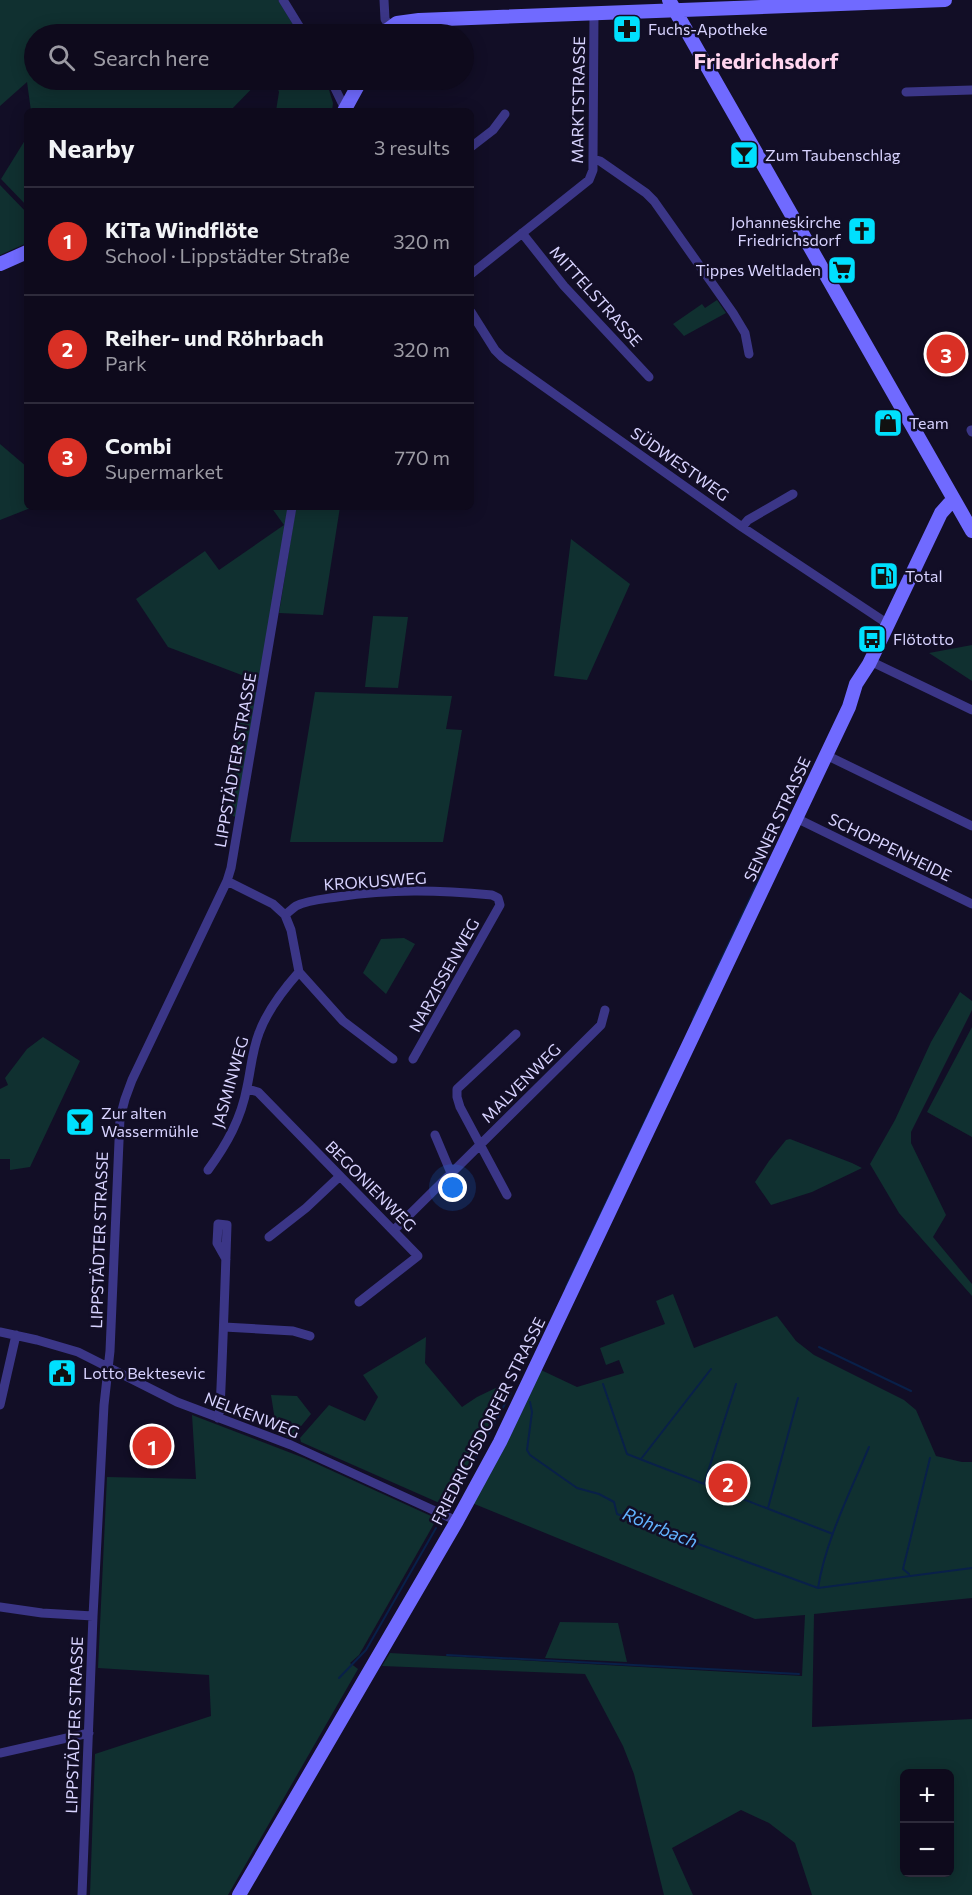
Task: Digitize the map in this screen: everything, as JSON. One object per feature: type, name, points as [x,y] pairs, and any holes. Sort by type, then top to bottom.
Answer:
[{"type":"main road","points":[[396,24],[412,20],[594,14],[672,5],[945,0]]},
{"type":"main road","points":[[672,5],[972,531]]},
{"type":"main road","points":[[349,108],[358,90]]},
{"type":"main road","points":[[0,264],[24,253]]},
{"type":"main road","name":"SENNER STRASSE","points":[[735,946],[849,707],[856,684],[888,624],[941,513],[954,501]]},
{"type":"main road","name":"FRIEDRICHSDORFER STRASSE","points":[[239,1895],[457,1521],[510,1421],[735,946]]},
{"type":"street","points":[[283,0],[298,24]]},
{"type":"street","points":[[384,0],[385,24]]},
{"type":"street","name":"MARKTSTRASSE","points":[[474,272],[589,180],[593,170],[594,14]]},
{"type":"street","points":[[336,90],[346,108]]},
{"type":"street","points":[[906,92],[972,90]]},
{"type":"street","points":[[474,145],[493,130],[505,114]]},
{"type":"street","points":[[593,159],[600,161],[654,201],[733,312],[745,333],[749,354]]},
{"type":"street","name":"MITTELSTRASSE","points":[[522,233],[564,286],[649,377]]},
{"type":"street","name":"SÜDWESTWEG","points":[[474,317],[502,357],[742,527],[888,624]]},
{"type":"street","points":[[742,527],[748,520],[793,494]]},
{"type":"street","name":"LIPPSTÄDTER STRASSE","points":[[82,1895],[93,1616],[108,1367],[118,1137],[122,1109],[132,1080],[227,881],[236,847],[292,510]]},
{"type":"street","points":[[869,662],[972,710]]},
{"type":"street","points":[[826,755],[972,826]]},
{"type":"street","name":"SCHOPPENHEIDE","points":[[796,818],[972,904]]},
{"type":"street","points":[[227,881],[273,904],[285,915],[291,930],[299,972],[343,1022],[393,1059]]},
{"type":"street","name":"KROKUSWEG","points":[[285,915],[296,906],[314,901],[403,890],[492,895],[498,898],[500,905]]},
{"type":"street","name":"NARZISSENWEG","points":[[413,1059],[500,905]]},
{"type":"street","name":"JASMINWEG","points":[[208,1170],[226,1145],[234,1129],[247,1089],[252,1056],[266,1017],[299,972]]},
{"type":"street","name":"MALVENWEG","points":[[394,1230],[602,1024],[605,1010]]},
{"type":"street","points":[[507,1195],[460,1107],[457,1097],[458,1089],[516,1034]]},
{"type":"street","name":"BEGONIENWEG","points":[[247,1089],[258,1092],[418,1256],[359,1302]]},
{"type":"street","points":[[435,1135],[452,1173]]},
{"type":"street","points":[[269,1237],[306,1208],[340,1176]]},
{"type":"street","points":[[218,1418],[226,1259]]},
{"type":"street","points":[[224,1327],[283,1330],[310,1336]]},
{"type":"street","name":"NELKENWEG","points":[[0,1332],[68,1349],[177,1402],[291,1446],[457,1521]]},
{"type":"street","points":[[0,1405],[16,1335]]},
{"type":"street","points":[[0,1607],[42,1613],[93,1616]]},
{"type":"street","points":[[0,1753],[89,1733]]},
{"type":"green space","points":[[0,0],[278,0],[293,24],[24,24],[24,85],[0,106]]},
{"type":"green space","points":[[28,90],[250,90],[233,108],[31,108]]},
{"type":"green space","points":[[278,90],[329,90],[332,108],[276,108]]},
{"type":"green space","points":[[24,142],[24,203],[1,179]]},
{"type":"green space","points":[[0,185],[24,210],[24,244],[0,255]]},
{"type":"green space","points":[[717,300],[726,313],[684,336],[673,324],[702,304],[705,308]]},
{"type":"green space","points":[[0,444],[24,464],[25,510],[0,520]]},
{"type":"green space","points":[[273,510],[288,510],[260,682],[168,647],[136,599],[205,551],[219,570],[284,525]]},
{"type":"green space","points":[[296,510],[340,510],[323,615],[279,613]]},
{"type":"green space","points":[[571,539],[630,584],[587,680],[554,676]]},
{"type":"green space","points":[[373,616],[408,617],[398,688],[365,687]]},
{"type":"green space","points":[[972,645],[972,681],[929,653]]},
{"type":"green space","points":[[244,687],[257,693],[236,817],[220,812],[228,802]]},
{"type":"green space","points":[[315,692],[452,696],[446,729],[462,730],[443,842],[290,842]]},
{"type":"green space","points":[[404,938],[415,944],[386,994],[363,973],[381,939]]},
{"type":"green space","points":[[960,992],[972,1001],[972,1010],[911,1132],[911,1143],[946,1215],[933,1237],[972,1284],[972,1296],[899,1213],[870,1164],[895,1120],[931,1042]]},
{"type":"green space","points":[[972,1027],[972,1137],[927,1112]]},
{"type":"green space","points":[[43,1037],[80,1061],[30,1167],[10,1170],[10,1159],[0,1159],[0,1089],[8,1085],[5,1078],[27,1049]]},
{"type":"green space","points":[[790,1139],[862,1168],[812,1192],[771,1205],[755,1182],[786,1140]]},
{"type":"green space","points":[[673,1294],[694,1348],[777,1316],[796,1341],[814,1355],[904,1400],[916,1410],[936,1456],[972,1462],[972,1598],[814,1614],[812,1727],[972,1719],[972,1895],[812,1895],[795,1843],[769,1823],[741,1810],[672,1848],[693,1895],[664,1895],[634,1774],[623,1746],[585,1674],[382,1666],[390,1653],[802,1676],[805,1615],[755,1619],[472,1503],[541,1370],[577,1387],[624,1373],[619,1360],[606,1365],[600,1348],[665,1324],[656,1301]]},
{"type":"green space","points":[[426,1337],[425,1363],[462,1407],[506,1383],[510,1386],[447,1504],[444,1505],[301,1442],[300,1438],[329,1405],[365,1421],[378,1397],[363,1375]]},
{"type":"green space","points":[[271,1395],[297,1396],[311,1414],[289,1438],[277,1433]]},
{"type":"green space","points":[[192,1415],[304,1458],[431,1516],[435,1522],[359,1655],[350,1663],[358,1669],[228,1895],[90,1895],[95,1754],[211,1716],[209,1675],[98,1668],[107,1477],[196,1479]]},
{"type":"green space","points":[[560,1622],[618,1623],[627,1662],[545,1658]]},
{"type":"waterway","points":[[693,1019],[763,871]]},
{"type":"waterway","points":[[566,1287],[674,1060]]},
{"type":"waterway","points":[[819,1347],[911,1391]]},
{"type":"waterway","points":[[641,1459],[711,1369]]},
{"type":"waterway","points":[[603,1384],[627,1454],[833,1534]]},
{"type":"waterway","points":[[704,1484],[736,1384]]},
{"type":"waterway","name":"Röhrbach","points":[[450,1504],[511,1393]]},
{"type":"waterway","points":[[768,1508],[798,1398]]},
{"type":"waterway","name":"Röhrbach","points":[[530,1402],[532,1412],[527,1450],[530,1455],[577,1488],[599,1494],[614,1502],[617,1514],[818,1588],[972,1568]]},
{"type":"waterway","points":[[818,1588],[833,1534],[869,1447]]},
{"type":"waterway","points":[[909,1574],[903,1569],[930,1458]]},
{"type":"waterway","name":"Röhrbach","points":[[339,1678],[366,1650],[436,1528]]},
{"type":"waterway","points":[[447,1655],[799,1674]]},
{"type":"place","name":"Fuchs-Apotheke","points":[[627,29]]},
{"type":"place","name":"Zum Taubenschlag","points":[[744,155]]},
{"type":"place","name":"Johanneskirche Friedrichsdorf","points":[[862,231]]},
{"type":"place","name":"Tippes Weltladen","points":[[842,270]]},
{"type":"place","name":"Combi","points":[[946,354]]},
{"type":"place","name":"Team","points":[[888,423]]},
{"type":"place","name":"Total","points":[[884,576]]},
{"type":"place","name":"Flötotto","points":[[872,639]]},
{"type":"place","name":"Zur alten Wassermühle","points":[[80,1122]]},
{"type":"place","name":"Lotto Bektesevic","points":[[62,1373]]},
{"type":"place","name":"KiTa Windflöte","points":[[152,1446]]},
{"type":"place","name":"Reiher- und Röhrbach","points":[[728,1483]]},
{"type":"district","name":"Friedrichsdorf","points":[[766,61]]}]
